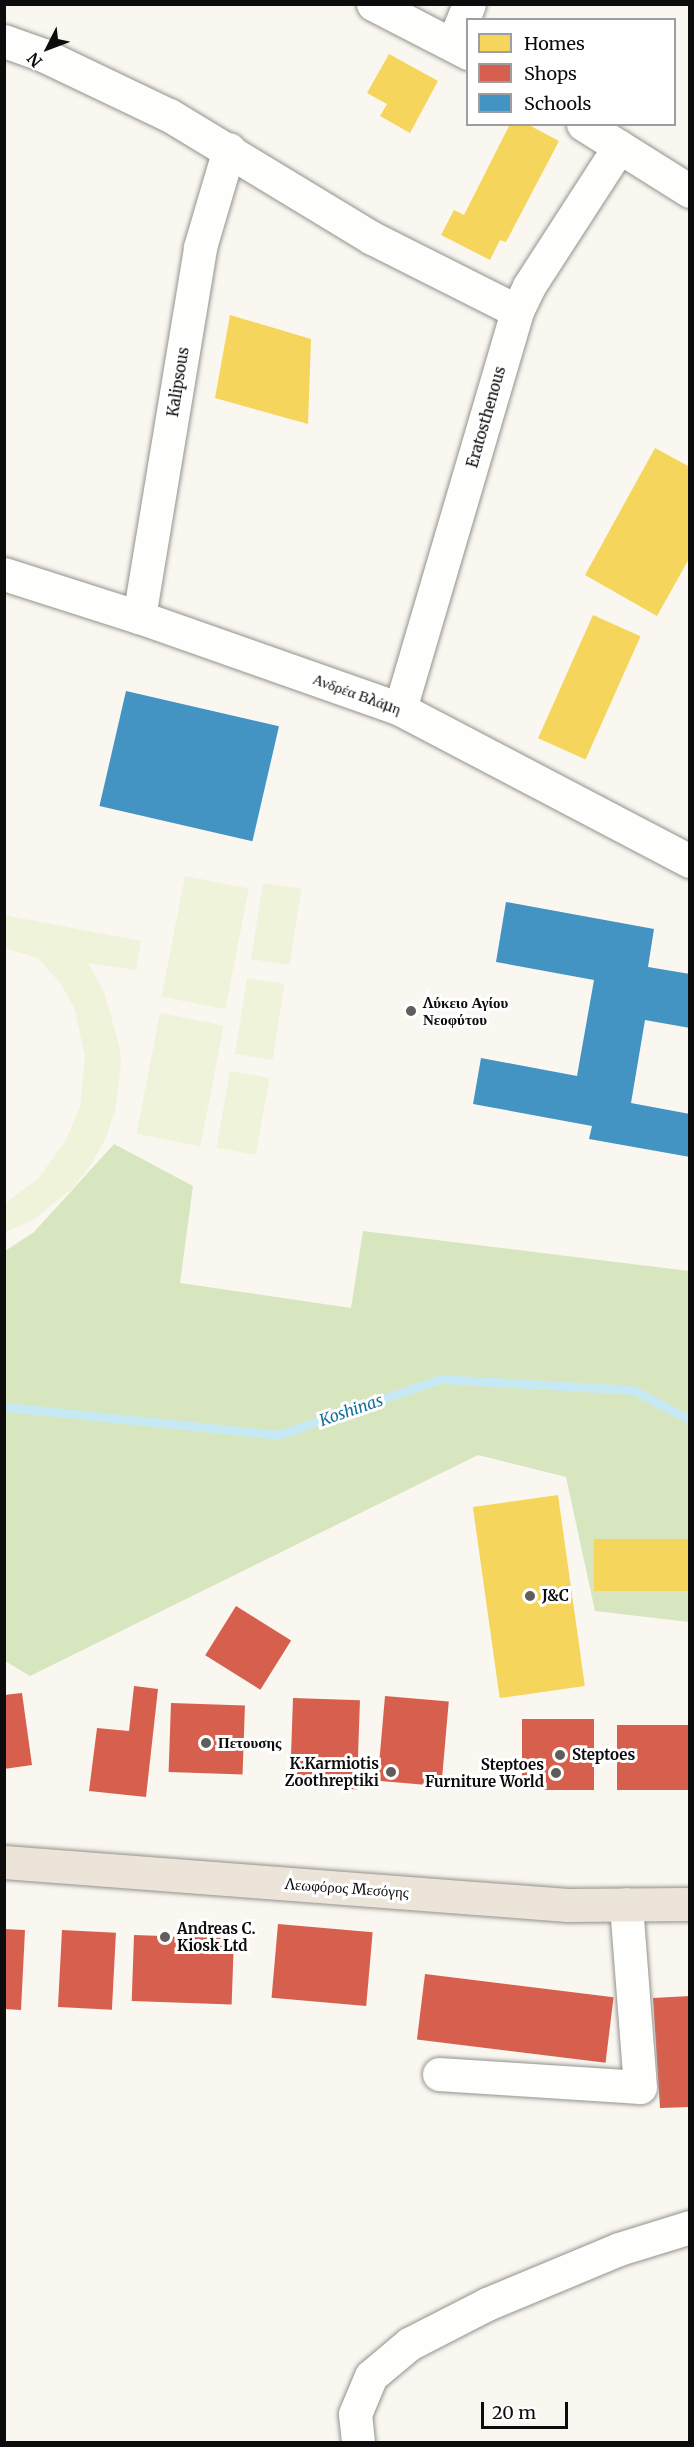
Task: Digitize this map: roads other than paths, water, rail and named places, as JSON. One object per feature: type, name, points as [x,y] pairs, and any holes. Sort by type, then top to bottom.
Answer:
[{"type":"main road","name":"Λεωφόρος Μεσόγης","points":[[4,1862],[567,1905],[690,1904]]},
{"type":"street","points":[[373,4],[460,49],[466,19]]},
{"type":"street","points":[[4,42],[43,56],[169,115],[229,149],[372,238],[517,311]]},
{"type":"street","points":[[586,126],[690,191]]},
{"type":"street","name":"Eratosthenous","points":[[400,709],[517,311],[529,286],[619,147]]},
{"type":"street","name":"Kalipsous","points":[[139,617],[200,247],[229,149]]},
{"type":"street","name":"Ανδρέα Βλάμη","points":[[4,574],[139,617],[400,709],[690,861]]},
{"type":"street","points":[[439,2074],[640,2087],[626,1905]]},
{"type":"street","points":[[358,2442],[355,2414],[371,2376],[409,2344],[487,2304],[619,2249],[690,2227]]},
{"type":"waterway","name":"Koshinas","points":[[4,1407],[278,1435],[441,1379],[633,1390],[690,1420]]},
{"type":"place","name":"Λύκειο Αγίου Νεοφύτου","points":[[411,1011]]},
{"type":"place","name":"J&C","points":[[530,1596]]},
{"type":"place","name":"Πετουσης","points":[[206,1743]]},
{"type":"place","name":"Steptoes","points":[[560,1755]]},
{"type":"place","name":"K.Karmiotis Zoothreptiki","points":[[391,1772]]},
{"type":"place","name":"Steptoes Furniture World","points":[[556,1773]]},
{"type":"place","name":"Andreas C. Kiosk Ltd","points":[[165,1937]]}]
